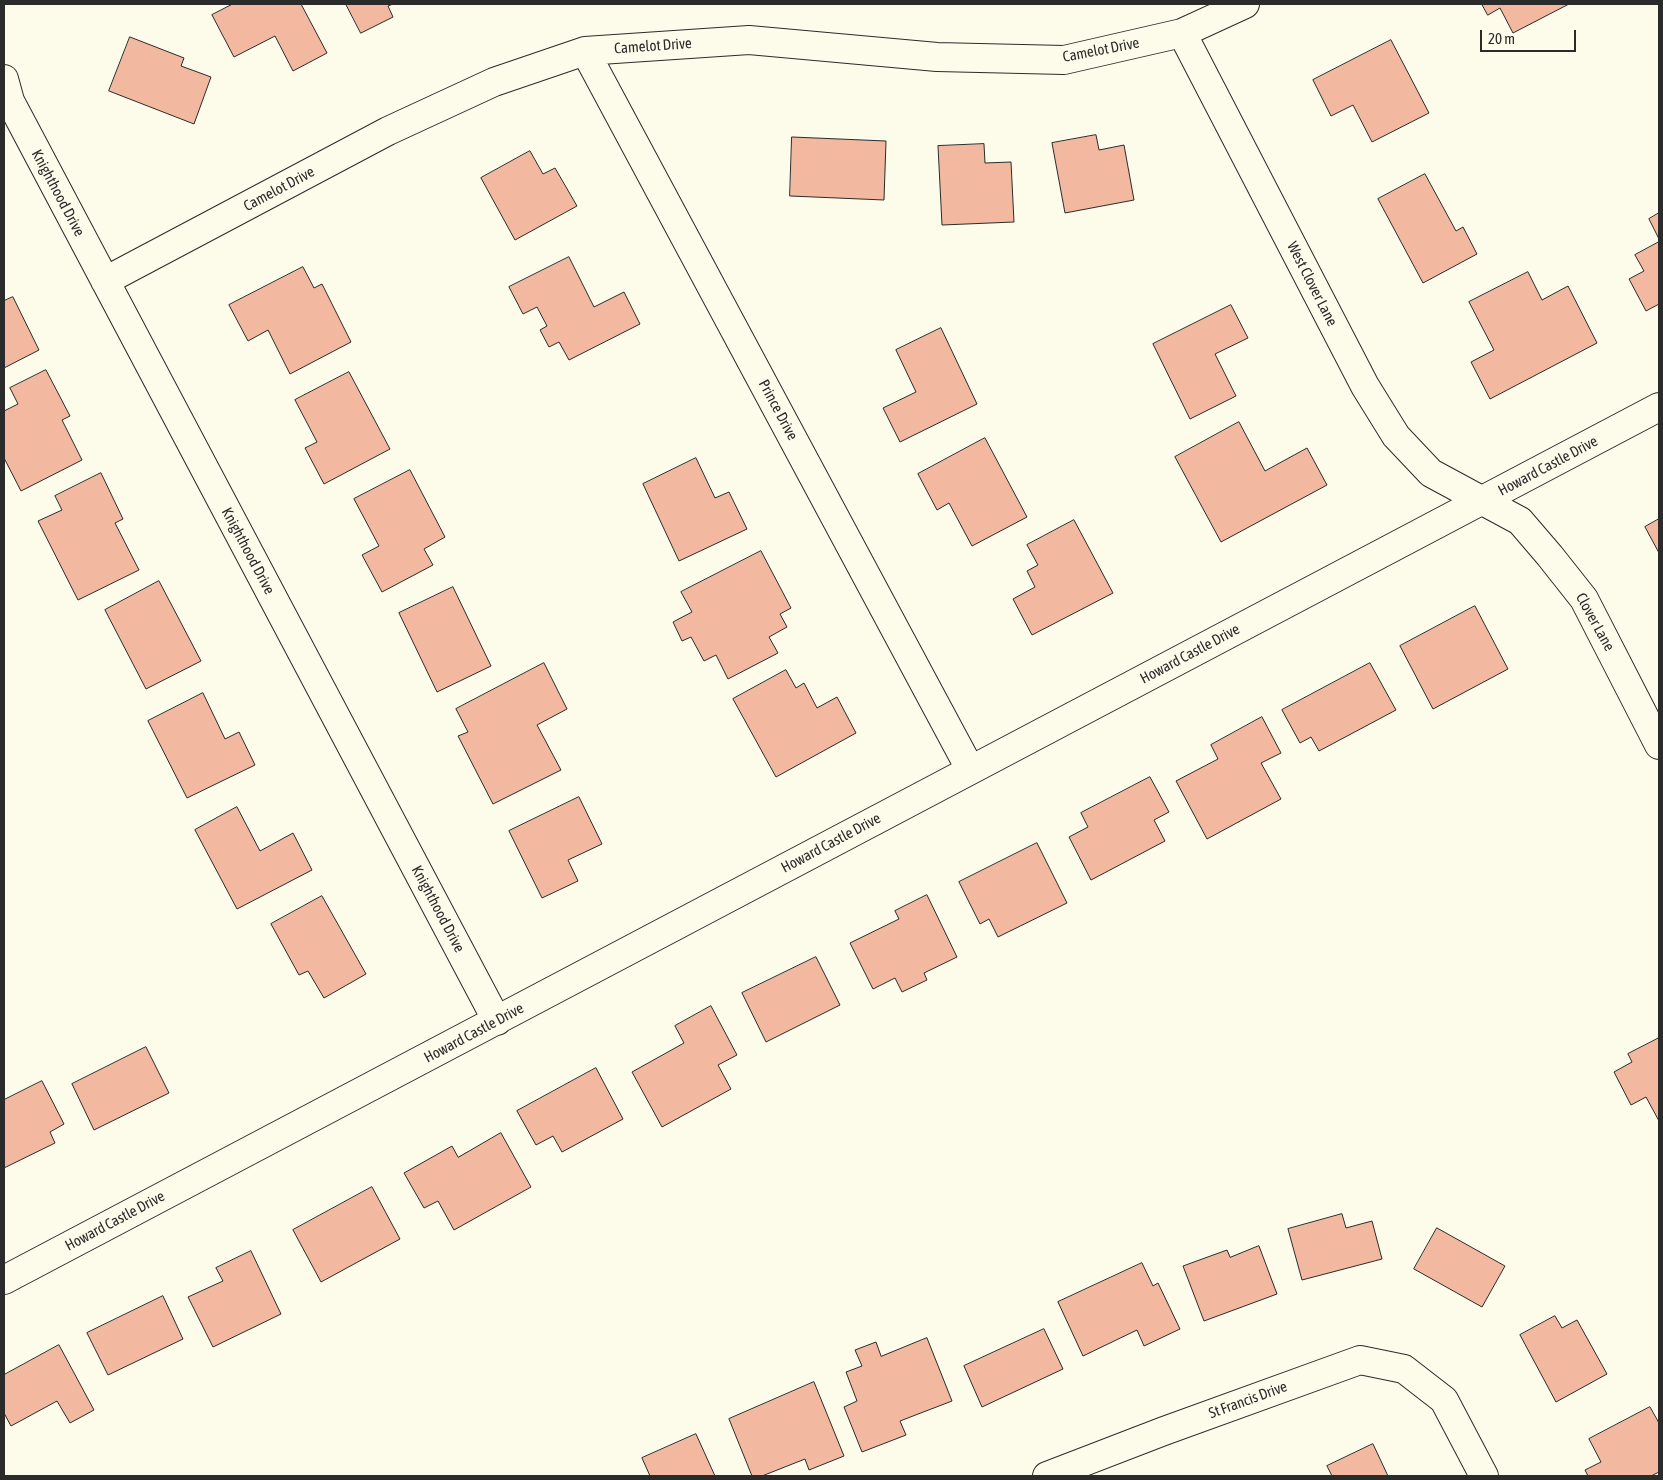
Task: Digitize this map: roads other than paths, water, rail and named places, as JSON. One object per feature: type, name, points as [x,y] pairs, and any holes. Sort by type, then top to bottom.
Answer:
[{"type":"street","name":"Camelot Drive","points":[[105,281],[388,132],[494,82],[585,51],[749,40],[937,57],[1064,60],[1182,33],[1245,4]]},
{"type":"street","name":"West Clover Lane","points":[[1182,33],[1365,386],[1396,436],[1431,473],[1483,500]]},
{"type":"street","name":"Prince Drive","points":[[585,51],[970,769]]},
{"type":"street","name":"Knighthood Drive","points":[[4,79],[10,101],[497,1021]]},
{"type":"street","name":"Howard Castle Drive","points":[[4,1280],[1659,407]]},
{"type":"street","name":"Clover Lane","points":[[1483,500],[1520,521],[1584,599],[1659,745]]},
{"type":"street","name":"St Francis Drive","points":[[1048,1476],[1164,1430],[1360,1360],[1404,1369],[1444,1400],[1484,1476]]}]
